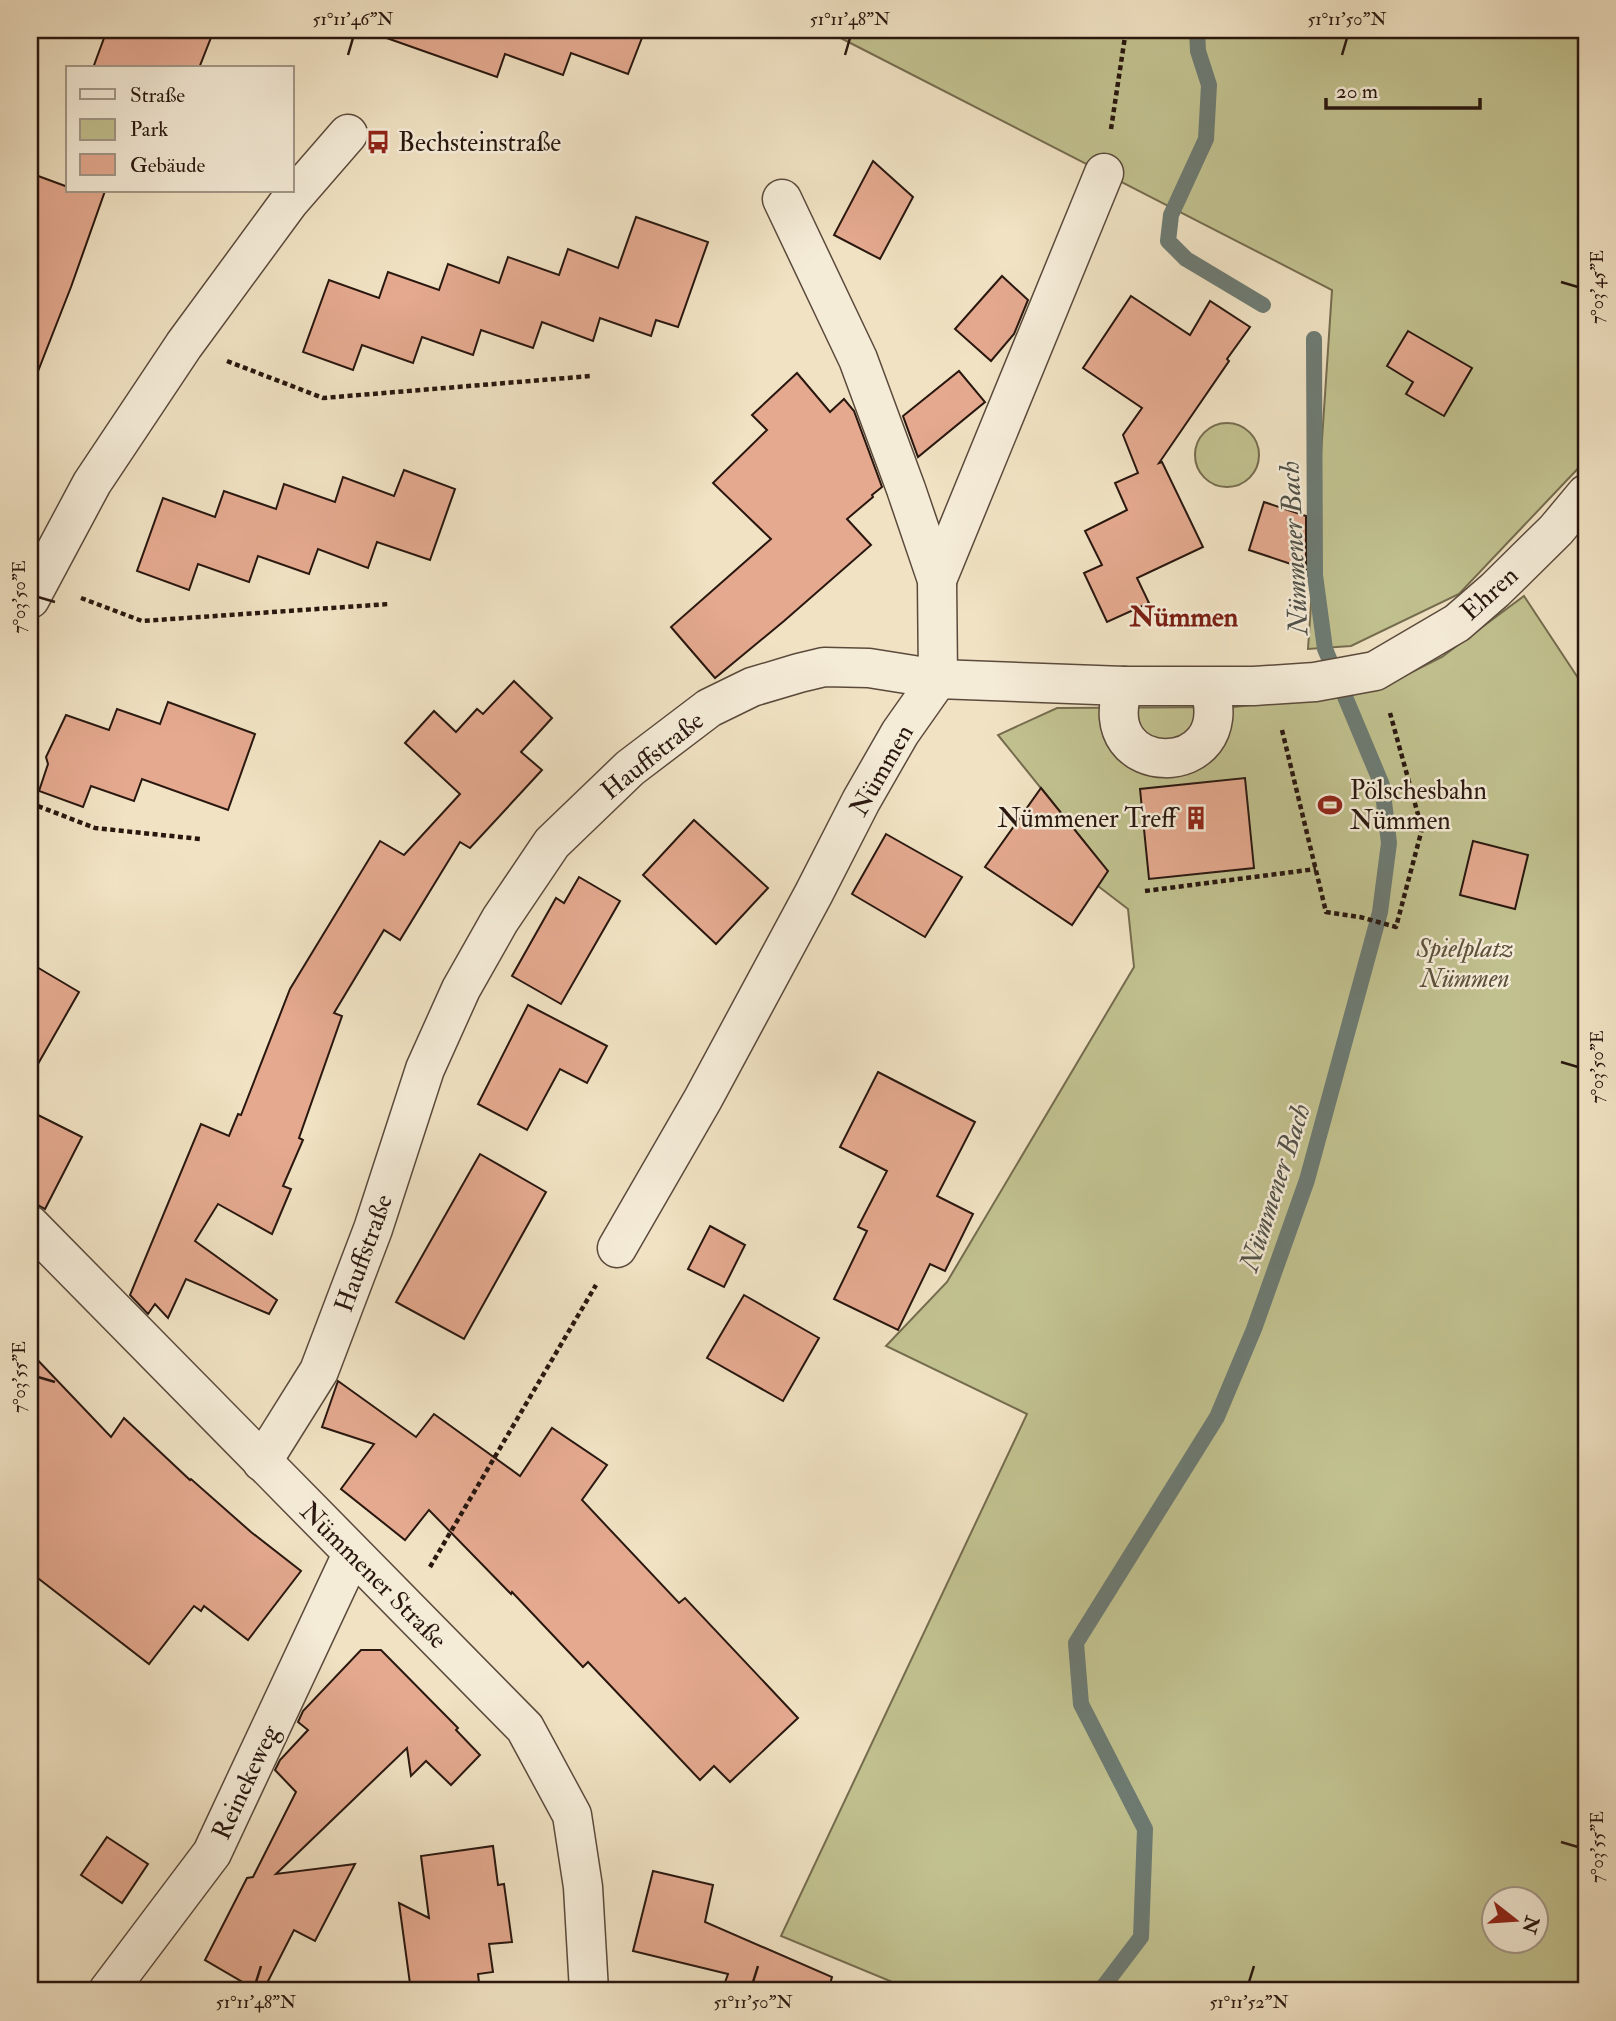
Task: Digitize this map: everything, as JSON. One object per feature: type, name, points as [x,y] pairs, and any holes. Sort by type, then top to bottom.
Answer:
[{"type":"street","points":[[34,590],[92,483],[184,345],[289,202],[348,134]]},
{"type":"street","points":[[937,580],[1104,173]]},
{"type":"street","points":[[782,199],[858,359],[937,580],[938,679],[1209,687],[1315,682],[1369,673]]},
{"type":"street","name":"Ehren","points":[[1369,673],[1457,623],[1556,530],[1586,494]]},
{"type":"street","name":"Hauffstraße","points":[[262,1462],[320,1371],[373,1229],[425,1069],[461,989],[500,920],[552,843],[630,768],[709,708],[752,687],[824,667],[869,668],[938,679]]},
{"type":"street","name":"Nümmen","points":[[617,1248],[716,1075],[861,801],[900,733],[938,679]]},
{"type":"street","points":[[1124,686],[1118,702],[1117,719],[1123,735],[1134,748],[1149,756],[1166,759],[1183,757],[1197,748],[1208,735],[1214,720],[1214,702],[1209,687]]},
{"type":"street","name":"Nümmener Straße","points":[[30,1225],[525,1727],[572,1815],[583,1887],[589,1991]]},
{"type":"street","name":"Reinekeweg","points":[[107,1991],[212,1853],[352,1554]]},
{"type":"path","points":[[1104,173],[1126,30]]},
{"type":"path","points":[[184,345],[323,398],[591,376]]},
{"type":"path","points":[[34,590],[142,621],[389,604]]},
{"type":"path","points":[[1271,685],[1325,912],[1360,917],[1396,927],[1422,829],[1396,741],[1386,696],[1369,673]]},
{"type":"path","points":[[30,803],[95,828],[200,839]]},
{"type":"path","points":[[1145,891],[1316,869]]},
{"type":"path","points":[[406,1608],[617,1248]]},
{"type":"green space","points":[[825,30],[1586,30],[1586,460],[1459,594],[1351,646],[1308,649],[1332,290]]},
{"type":"green space","points":[[1227,423],[1245,429],[1253,437],[1259,455],[1253,473],[1245,481],[1227,487],[1209,481],[1201,473],[1195,455],[1201,437],[1209,429]]},
{"type":"green space","name":"Spielplatz Nümmen","points":[[1524,596],[1586,690],[1586,1991],[914,1991],[781,1936],[1027,1414],[886,1346],[947,1282],[1134,967],[1128,909],[1073,863],[1086,844],[998,735],[1057,708],[1234,707],[1317,697],[1402,677],[1442,657]]},
{"type":"building","points":[[107,30],[214,30],[200,66],[94,66]]},
{"type":"building","points":[[382,30],[645,30],[628,74],[571,53],[563,75],[505,54],[497,77],[381,36]]},
{"type":"building","points":[[873,161],[913,197],[880,259],[834,235]]},
{"type":"building","points":[[30,173],[66,186],[66,192],[105,192],[71,287],[33,384],[30,384]]},
{"type":"building","points":[[636,217],[708,242],[678,327],[656,320],[651,336],[600,318],[593,341],[542,322],[533,348],[481,330],[473,355],[422,337],[413,363],[362,345],[353,370],[303,352],[329,280],[379,298],[388,272],[439,290],[448,264],[499,283],[508,257],[559,275],[568,249],[618,268]]},
{"type":"building","points":[[1002,276],[1028,300],[1014,334],[991,361],[955,329]]},
{"type":"building","points":[[1131,296],[1190,335],[1210,301],[1250,327],[1159,463],[1162,462],[1203,547],[1137,578],[1149,603],[1107,622],[1084,573],[1102,565],[1085,531],[1127,510],[1115,483],[1138,473],[1123,435],[1142,408],[1083,368]]},
{"type":"building","points":[[1408,331],[1472,368],[1444,416],[1406,394],[1413,382],[1387,366]]},
{"type":"building","points":[[959,371],[985,402],[918,457],[903,416]]},
{"type":"building","points":[[797,373],[830,412],[844,399],[854,411],[882,487],[847,519],[871,545],[715,678],[671,627],[771,539],[713,483],[767,430],[752,415]]},
{"type":"building","points":[[404,470],[455,489],[430,560],[377,542],[368,568],[318,549],[309,574],[258,556],[249,582],[198,564],[189,590],[137,571],[163,498],[215,517],[224,491],[276,509],[284,484],[335,502],[343,477],[394,496]]},
{"type":"building","points":[[1264,502],[1306,516],[1306,569],[1249,550]]},
{"type":"building","points":[[514,681],[552,718],[521,752],[542,770],[470,848],[460,842],[400,940],[384,930],[334,1013],[342,1016],[299,1138],[303,1140],[283,1186],[291,1189],[272,1234],[218,1204],[195,1241],[277,1300],[269,1314],[186,1279],[168,1318],[155,1304],[148,1314],[130,1295],[201,1124],[229,1136],[238,1114],[241,1115],[290,989],[380,841],[404,855],[460,794],[405,743],[434,711],[456,732],[477,709],[483,714]]},
{"type":"building","points":[[168,702],[255,734],[228,810],[142,779],[134,801],[91,786],[83,807],[39,791],[48,764],[46,757],[66,715],[109,730],[117,709],[160,724]]},
{"type":"building","name":"Nümmener Treff","points":[[1245,778],[1254,868],[1149,879],[1140,789]]},
{"type":"building","points":[[1041,788],[1108,871],[1072,925],[985,867]]},
{"type":"building","points":[[694,820],[768,888],[716,944],[643,875]]},
{"type":"building","points":[[886,834],[962,877],[925,937],[852,894]]},
{"type":"building","points":[[1473,841],[1528,855],[1515,909],[1460,895]]},
{"type":"building","points":[[579,877],[620,901],[561,1004],[512,976],[556,898],[564,903]]},
{"type":"building","points":[[30,963],[79,992],[30,1078]]},
{"type":"building","points":[[528,1005],[607,1046],[587,1083],[560,1069],[527,1130],[478,1104]]},
{"type":"building","points":[[878,1072],[975,1122],[937,1196],[973,1214],[945,1271],[930,1264],[898,1330],[834,1299],[867,1231],[858,1227],[887,1171],[840,1147]]},
{"type":"building","points":[[30,1111],[82,1137],[45,1209],[30,1204]]},
{"type":"building","points":[[480,1154],[546,1192],[464,1339],[396,1302]]},
{"type":"building","points":[[710,1226],[745,1245],[724,1287],[688,1269]]},
{"type":"building","points":[[744,1295],[819,1338],[783,1401],[707,1358]]},
{"type":"building","points":[[30,1352],[111,1437],[124,1418],[190,1480],[301,1571],[248,1640],[204,1606],[201,1611],[194,1606],[149,1664],[30,1572]]},
{"type":"building","points":[[338,1381],[416,1437],[434,1414],[520,1476],[552,1428],[607,1465],[582,1500],[679,1603],[685,1598],[798,1718],[730,1782],[714,1766],[700,1780],[588,1662],[583,1667],[429,1510],[405,1540],[341,1489],[374,1444],[322,1427]]},
{"type":"building","points":[[361,1650],[381,1650],[458,1728],[456,1730],[480,1755],[451,1785],[426,1761],[411,1776],[407,1748],[276,1874],[355,1864],[315,1941],[294,1930],[263,1991],[258,1991],[205,1960],[247,1878],[253,1877],[296,1792],[275,1770],[280,1760],[308,1730],[298,1722],[303,1711]]},
{"type":"building","points":[[107,1837],[148,1864],[122,1903],[81,1875]]},
{"type":"building","points":[[493,1846],[498,1885],[504,1884],[512,1942],[489,1944],[493,1972],[478,1974],[480,1991],[411,1991],[399,1903],[429,1918],[421,1856]]},
{"type":"building","points":[[653,1871],[713,1885],[705,1922],[832,1977],[828,1991],[798,1991],[770,1984],[767,1991],[722,1991],[728,1974],[633,1951]]},
{"type":"waterway","name":"Nümmener Bach","points":[[1197,30],[1198,51],[1209,85],[1206,139],[1171,215],[1168,241],[1186,259],[1263,305]]},
{"type":"waterway","name":"Nümmener Bach","points":[[1100,1991],[1141,1937],[1145,1829],[1081,1704],[1076,1643],[1217,1417],[1254,1329],[1307,1180],[1380,912],[1389,843],[1382,785],[1325,649],[1315,575],[1314,339]]},
{"type":"place","name":"Bechsteinstraße","points":[[378,142]]},
{"type":"place","name":"Pölschesbahn Nümmen","points":[[1330,805]]},
{"type":"place","name":"Nümmener Treff","points":[[1196,818]]},
{"type":"district","name":"Nümmen","points":[[1184,616]]}]
